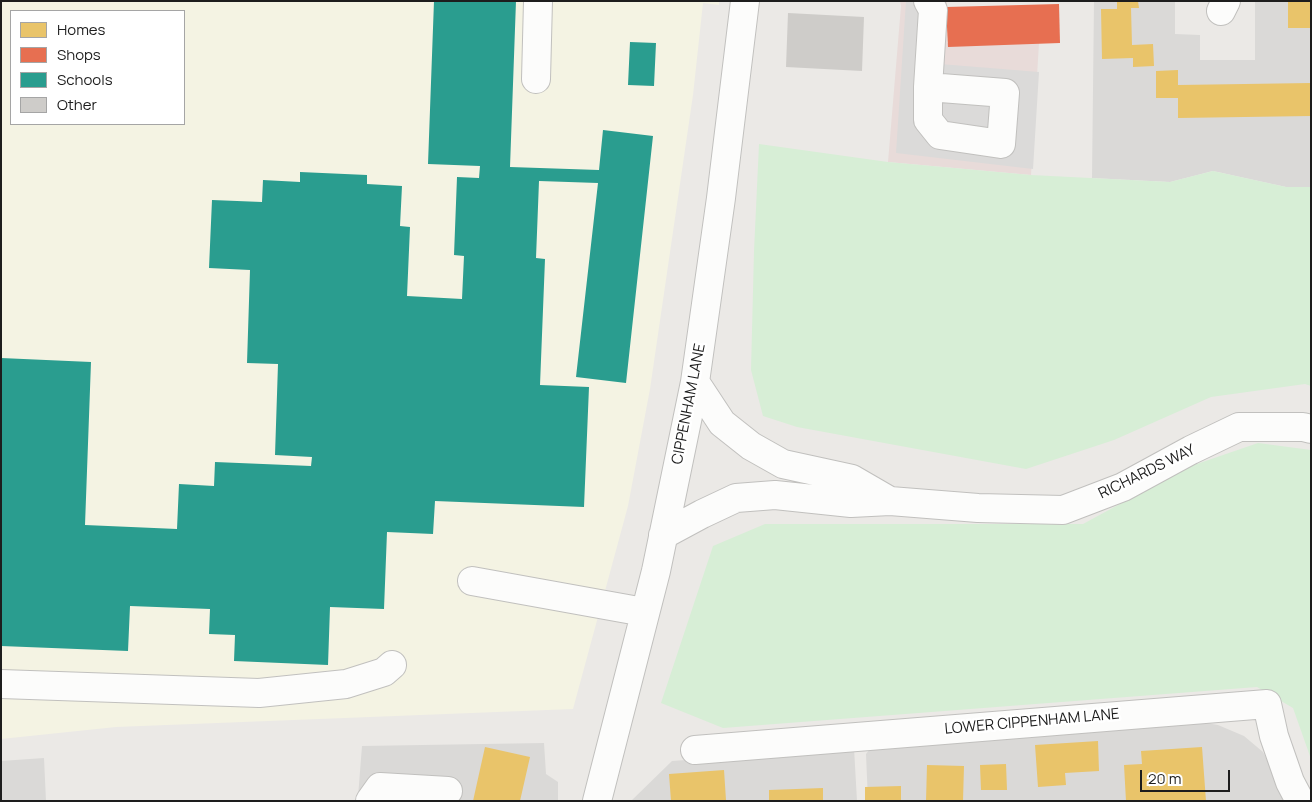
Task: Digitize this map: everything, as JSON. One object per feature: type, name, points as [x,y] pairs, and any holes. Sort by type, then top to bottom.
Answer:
[{"type":"street","points":[[536,78],[538,1]]},
{"type":"street","name":"CIPPENHAM LANE","points":[[597,801],[656,571],[695,382],[721,198],[745,1]]},
{"type":"street","points":[[928,1],[933,10],[928,87]]},
{"type":"street","name":"RICHARDS WAY","points":[[695,382],[722,424],[751,446],[783,464],[852,479],[890,501]]},
{"type":"street","name":"RICHARDS WAY","points":[[663,535],[736,498],[775,496],[851,503],[890,501],[978,508],[1063,510],[1123,487],[1191,450],[1239,427],[1303,427],[1311,429]]},
{"type":"street","points":[[472,581],[644,612]]},
{"type":"street","points":[[1,684],[259,693],[346,684],[384,672],[392,665]]},
{"type":"street","name":"LOWER CIPPENHAM LANE","points":[[696,750],[1267,704],[1274,736],[1290,782],[1300,801]]},
{"type":"street","points":[[370,801],[380,787],[448,791]]},
{"type":"shaded area","points":[[1,1],[719,1],[719,5],[703,3],[693,95],[650,389],[628,506],[573,709],[116,727],[1,739]]},
{"type":"shaded area","points":[[900,1],[947,1],[947,43],[1039,43],[1031,175],[888,162]]},
{"type":"shaded area","points":[[906,1],[943,1],[940,64],[1039,72],[1033,169],[896,153]]},
{"type":"shaded area","points":[[1094,1],[1175,1],[1175,34],[1200,35],[1200,60],[1255,60],[1255,1],[1311,1],[1311,187],[1286,187],[1213,171],[1170,182],[1092,178]]},
{"type":"shaded area","points":[[1183,719],[1218,725],[1244,736],[1263,752],[1276,777],[1283,801],[868,801],[866,754],[872,746]]},
{"type":"shaded area","points":[[544,743],[546,774],[558,782],[558,801],[356,801],[358,797],[362,746]]},
{"type":"shaded area","points":[[854,748],[857,801],[631,801],[672,761]]},
{"type":"shaded area","points":[[44,758],[46,801],[1,801],[1,761]]},
{"type":"green space","points":[[759,144],[888,162],[1031,175],[1170,182],[1213,171],[1286,187],[1311,187],[1311,386],[1305,384],[1211,397],[1114,440],[1026,469],[797,427],[763,416],[751,370]]},
{"type":"green space","points":[[1258,443],[1311,450],[1311,759],[1293,708],[1257,687],[723,728],[661,703],[713,546],[765,524],[1083,524],[1188,467]]},
{"type":"building: Homes","points":[[1117,1],[1138,1],[1139,8],[1131,8],[1132,45],[1153,44],[1154,66],[1133,67],[1133,58],[1102,59],[1101,9],[1117,9]]},
{"type":"building: Homes","points":[[1288,1],[1311,1],[1311,28],[1288,28]]},
{"type":"building: Homes","points":[[1178,70],[1178,85],[1311,83],[1311,116],[1178,118],[1178,98],[1156,98],[1156,71]]},
{"type":"building: Homes","points":[[1098,741],[1099,771],[1065,773],[1066,785],[1038,787],[1035,745]]},
{"type":"building: Homes","points":[[485,747],[530,757],[520,801],[473,801]]},
{"type":"building: Homes","points":[[1202,747],[1206,801],[1126,801],[1124,765],[1142,764],[1141,751]]},
{"type":"building: Homes","points":[[1006,764],[1007,790],[981,790],[980,765]]},
{"type":"building: Homes","points":[[927,765],[964,766],[963,801],[926,801]]},
{"type":"building: Homes","points":[[724,770],[726,800],[671,801],[669,774]]},
{"type":"building: Homes","points":[[901,786],[901,801],[865,801],[865,787]]},
{"type":"building: Homes","points":[[823,788],[823,801],[769,801],[769,790]]},
{"type":"building: Shops","points":[[1059,4],[1060,43],[948,47],[946,7]]},
{"type":"building: Schools","points":[[434,1],[516,1],[510,167],[599,170],[603,130],[653,136],[626,383],[576,377],[598,183],[539,181],[536,258],[545,259],[540,385],[589,387],[584,507],[435,501],[433,534],[387,532],[384,609],[330,607],[328,665],[234,661],[235,635],[209,634],[210,609],[130,606],[128,651],[1,646],[1,358],[91,362],[85,525],[177,529],[179,484],[214,486],[215,462],[311,466],[312,457],[275,455],[278,364],[247,363],[250,270],[209,268],[212,200],[262,202],[263,180],[300,182],[300,172],[367,175],[367,184],[402,186],[400,226],[410,227],[407,296],[462,299],[464,256],[454,255],[457,177],[479,178],[480,166],[428,164]]},
{"type":"building: Schools","points":[[630,42],[656,43],[654,86],[628,85]]},
{"type":"building: Other","points":[[788,13],[864,17],[862,71],[786,67]]}]
